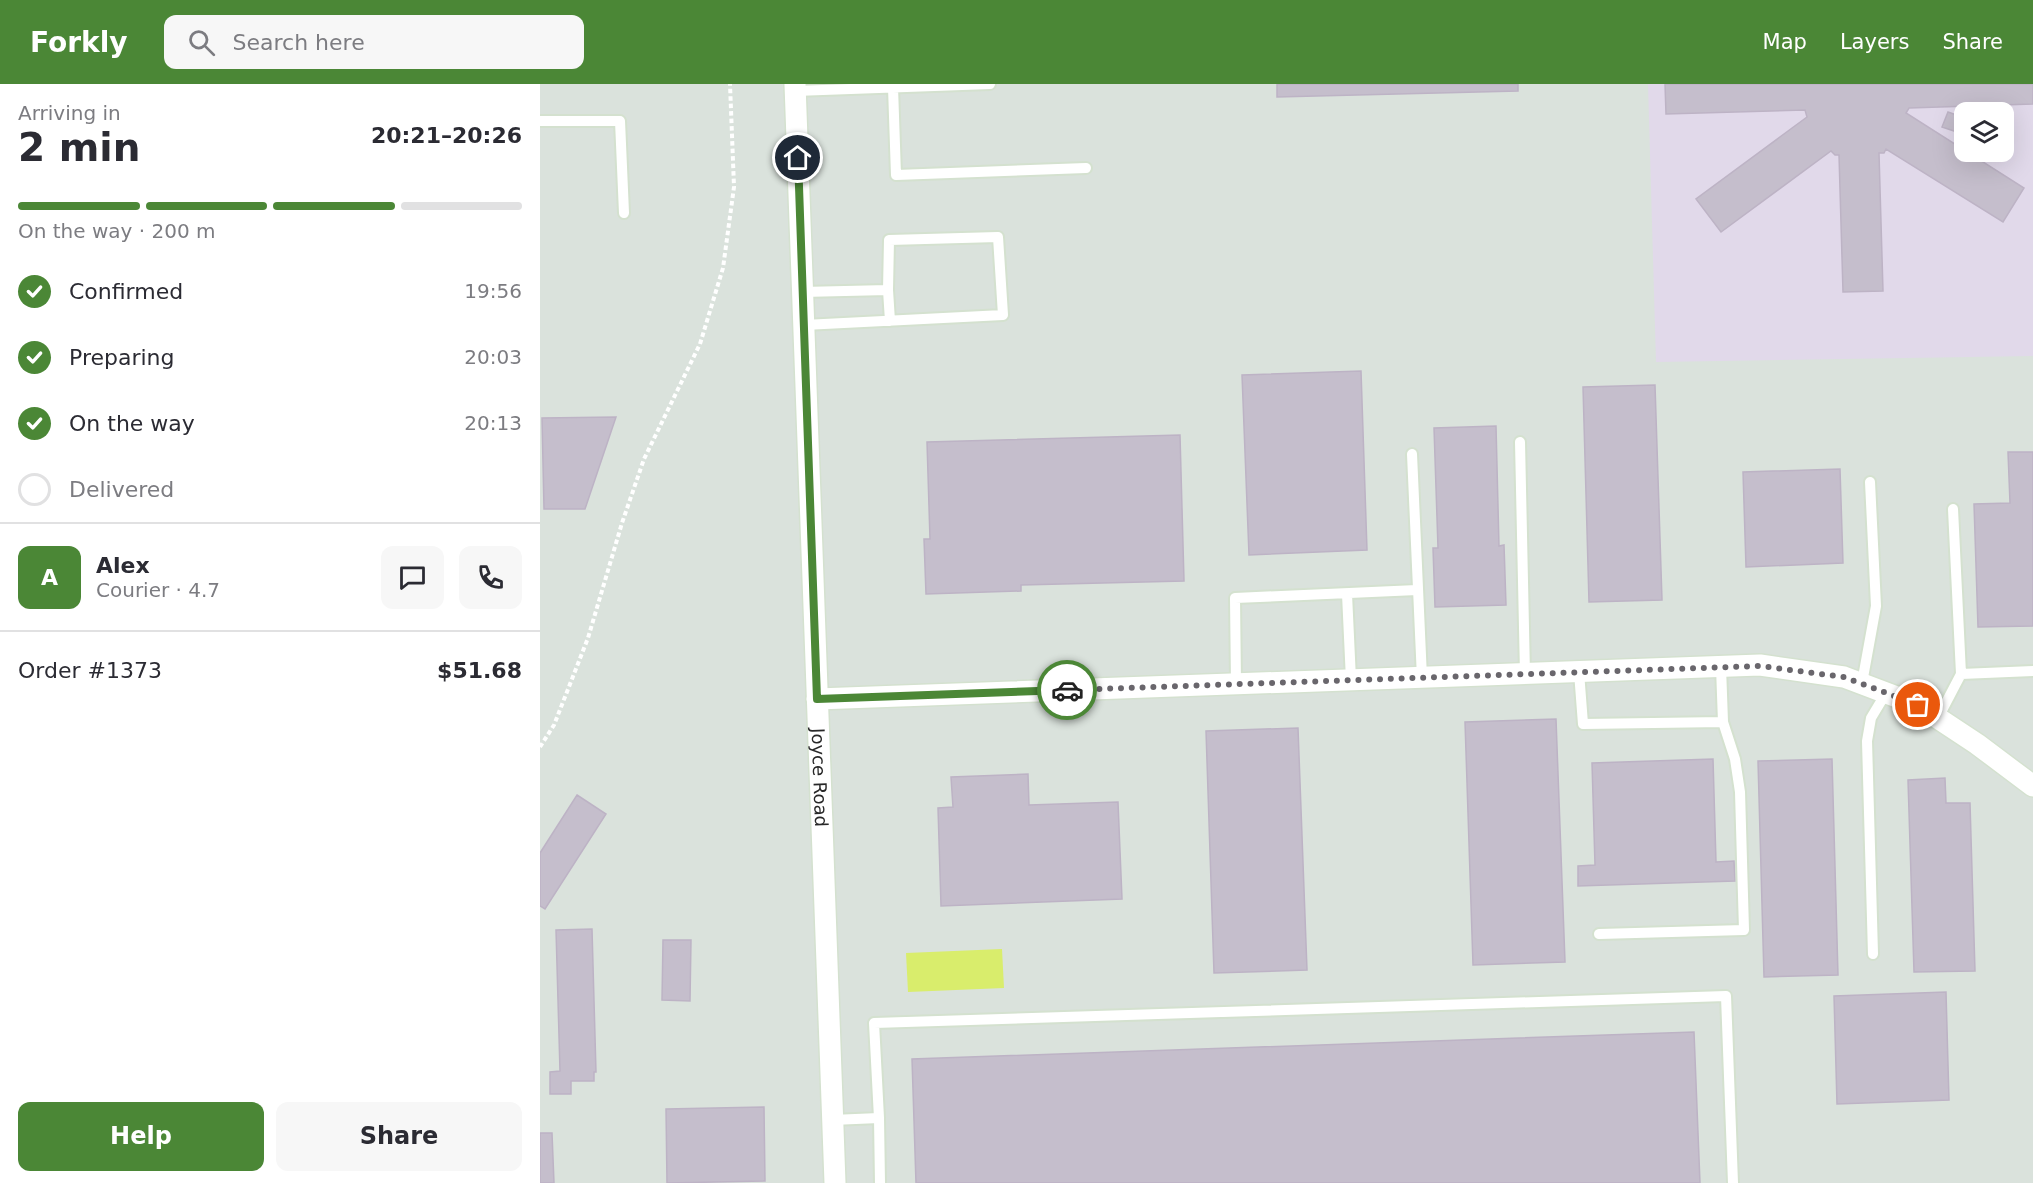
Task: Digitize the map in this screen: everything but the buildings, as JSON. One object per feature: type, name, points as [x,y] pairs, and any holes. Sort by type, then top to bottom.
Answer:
[{"type":"street","name":"Joyce Road","points":[[795,87],[835,1183]]},
{"type":"street","points":[[817,699],[1760,666],[1844,677],[1918,705],[1977,744],[2033,786]]},
{"type":"lane","points":[[795,87],[990,84]]},
{"type":"lane","points":[[894,86],[896,175],[1086,168]]},
{"type":"lane","points":[[540,121],[620,120],[624,213]]},
{"type":"lane","points":[[804,325],[890,321],[1003,315],[998,237],[889,240],[890,321]]},
{"type":"lane","points":[[802,292],[888,290]]},
{"type":"lane","points":[[1520,442],[1525,674]]},
{"type":"lane","points":[[1412,454],[1422,678]]},
{"type":"lane","points":[[1862,683],[1876,606],[1870,482]]},
{"type":"lane","points":[[1938,718],[1961,674],[1953,509]]},
{"type":"lane","points":[[1236,684],[1235,598],[1417,590]]},
{"type":"lane","points":[[1347,594],[1351,680]]},
{"type":"lane","points":[[1599,934],[1744,930],[1740,792],[1735,759],[1724,722],[1721,667]]},
{"type":"lane","points":[[1961,674],[2033,671]]},
{"type":"lane","points":[[1579,672],[1582,724],[1724,722]]},
{"type":"lane","points":[[1873,954],[1867,741],[1871,718],[1886,693]]},
{"type":"lane","points":[[880,1183],[874,1023],[1726,996],[1733,1183]]},
{"type":"lane","points":[[832,1120],[879,1118]]},
{"type":"path","points":[[540,747],[554,725],[588,638],[622,523],[644,459],[700,344],[723,268],[735,187],[730,84]]},
{"type":"shaded area","points":[[540,84],[1648,84],[1656,362],[2033,356],[2033,1183],[540,1183]]},
{"type":"shaded area","points":[[1002,949],[1004,988],[908,992],[906,953]]},
{"type":"way so far","points":[[1067,690],[1760,666],[1844,677],[1918,705]]},
{"type":"route","points":[[798,158],[817,699],[1067,690]]}]
